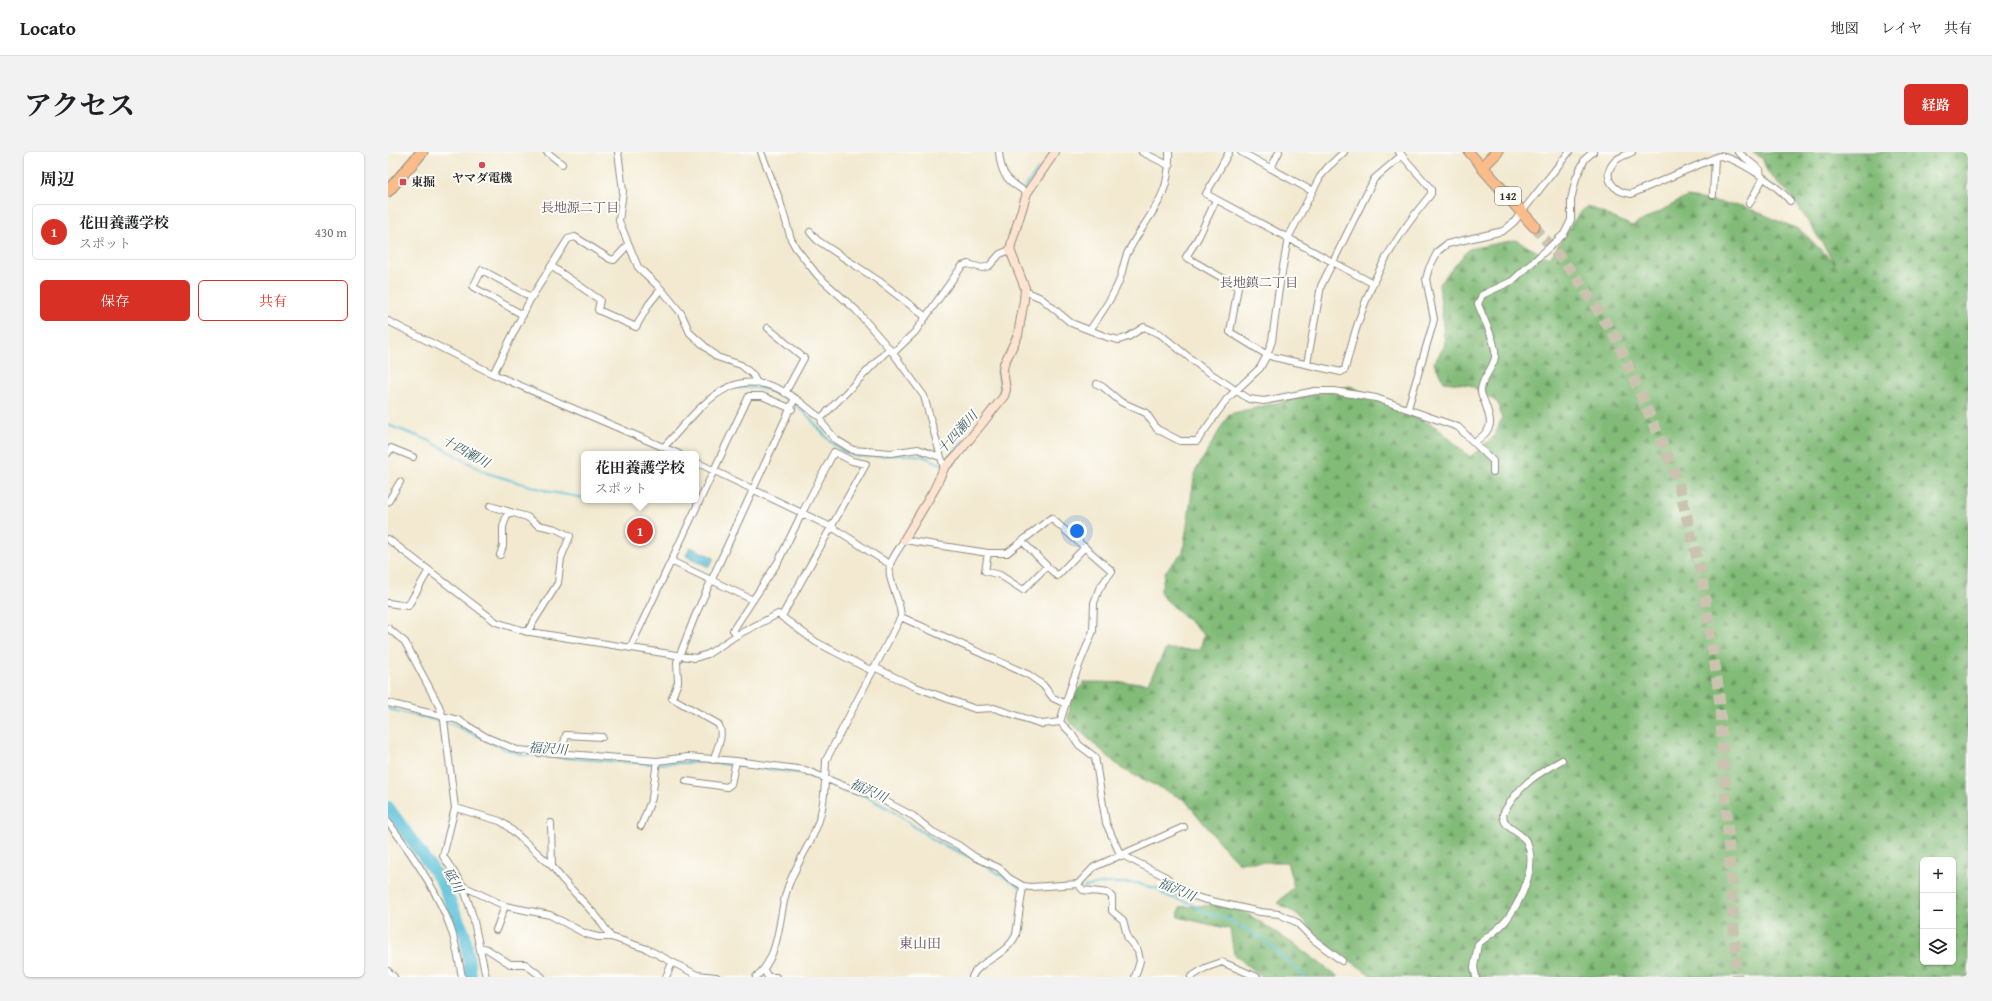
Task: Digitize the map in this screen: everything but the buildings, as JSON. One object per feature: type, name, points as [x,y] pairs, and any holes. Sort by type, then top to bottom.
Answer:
[{"type":"highway","points":[[388,191],[422,152]]},
{"type":"highway","points":[[1483,168],[1497,152]]},
{"type":"highway","points":[[1483,168],[1504,152]]},
{"type":"highway","name":"142","points":[[1483,168],[1534,226]]},
{"type":"main road","points":[[1469,152],[1483,168]]},
{"type":"street","points":[[547,152],[562,164]]},
{"type":"street","points":[[618,152],[623,191],[619,221],[638,267],[661,289],[680,313],[690,333],[718,357],[742,365],[752,374],[757,383]]},
{"type":"street","points":[[761,152],[779,198],[791,239],[796,248],[818,276],[856,310],[891,351],[924,396],[944,468]]},
{"type":"street","points":[[999,152],[1000,166],[1004,174],[1010,182],[1027,192]]},
{"type":"street","points":[[756,977],[764,970],[773,954],[786,893],[792,876],[819,820],[826,760],[901,616],[899,600],[890,575],[890,564],[944,468],[957,455],[1004,396],[1006,390],[1003,370],[1018,335],[1025,291],[1010,250],[1027,192],[1056,152]]},
{"type":"street","points":[[1142,152],[1170,166]]},
{"type":"street","points":[[1090,330],[1117,286],[1127,255],[1157,207],[1169,176],[1169,152]]},
{"type":"street","points":[[1229,152],[1206,194],[1372,284]]},
{"type":"street","points":[[1241,152],[1312,191]]},
{"type":"street","points":[[1270,168],[1279,152]]},
{"type":"street","points":[[1097,384],[1121,402],[1146,413],[1157,429],[1185,442],[1197,441],[1227,399],[1260,368],[1267,355],[1272,341],[1288,238],[1312,191],[1327,168],[1344,152]]},
{"type":"street","points":[[1408,408],[1434,319],[1426,278],[1429,268],[1438,251],[1447,244],[1503,231],[1514,222],[1521,211],[1569,152]]},
{"type":"street","points":[[1475,442],[1486,435],[1490,428],[1491,420],[1481,392],[1483,381],[1495,358],[1495,348],[1478,304],[1482,294],[1512,280],[1564,234],[1570,220],[1571,200],[1576,178],[1585,159],[1593,152]]},
{"type":"street","points":[[1632,152],[1614,161],[1609,174],[1610,181],[1614,187],[1623,193],[1631,194],[1715,158],[1734,159],[1762,177],[1790,201]]},
{"type":"street","points":[[1738,152],[1760,170],[1762,177],[1749,204]]},
{"type":"street","points":[[1216,200],[1198,238],[1186,257],[1238,287],[1230,332],[1267,355],[1341,372],[1345,369],[1355,326],[1372,284],[1391,247],[1407,223],[1430,194],[1431,189],[1400,153],[1374,179],[1321,286],[1307,364]]},
{"type":"street","points":[[1713,195],[1715,158]]},
{"type":"street","points":[[810,232],[817,240],[878,281],[926,317]]},
{"type":"street","points":[[493,374],[531,297],[568,239],[575,237],[614,260],[628,245]]},
{"type":"street","points":[[820,418],[891,351],[915,332],[962,266],[968,264],[982,268],[989,266],[1000,254],[1010,250]]},
{"type":"street","points":[[551,266],[600,300],[598,310],[636,327],[649,304],[661,289]]},
{"type":"street","points":[[523,315],[473,287],[482,270],[531,297]]},
{"type":"street","points":[[1025,291],[1041,298],[1071,323],[1118,340],[1128,338],[1144,327],[1155,331],[1201,367],[1249,399],[1264,401],[1315,391],[1334,390],[1376,398],[1408,408],[1458,427],[1493,461],[1494,472]]},
{"type":"street","points":[[388,321],[493,374],[673,451]]},
{"type":"street","points":[[768,328],[804,358],[785,393]]},
{"type":"street","points":[[664,447],[710,398],[721,390],[734,384],[757,383],[772,387],[795,398],[820,418],[836,446],[852,461],[866,464],[782,616]]},
{"type":"street","points":[[699,500],[749,396],[762,396],[792,409]]},
{"type":"street","points":[[713,760],[721,736],[720,727],[718,724],[672,698],[678,682],[677,662],[681,656],[695,616],[792,409],[795,398]]},
{"type":"street","points":[[836,446],[853,450],[891,454],[918,449],[940,458]]},
{"type":"street","points":[[737,635],[733,630],[778,562],[836,446]]},
{"type":"street","points":[[388,453],[391,448],[413,457]]},
{"type":"street","points":[[699,463],[849,536],[871,555],[890,564]]},
{"type":"street","points":[[388,502],[400,482]]},
{"type":"street","points":[[630,648],[698,503]]},
{"type":"street","points":[[490,506],[527,517],[538,525],[556,529],[570,536],[561,558],[558,583],[527,632]]},
{"type":"street","points":[[500,555],[503,546],[503,528],[508,511]]},
{"type":"street","points":[[904,540],[988,553],[1007,553],[1051,518],[1112,571],[1098,589],[1094,603],[1093,631],[1073,680],[1060,722]]},
{"type":"street","points":[[388,539],[496,622],[527,632],[695,658],[708,654],[737,635],[778,614],[816,642],[913,686],[975,709],[994,708],[1042,724],[1060,722]]},
{"type":"street","points":[[1022,541],[1057,576],[1085,547]]},
{"type":"street","points":[[988,553],[985,571],[1000,575],[1023,590],[1047,566]]},
{"type":"street","points":[[671,561],[754,600]]},
{"type":"street","points":[[388,603],[408,606],[429,570]]},
{"type":"street","points":[[901,616],[1029,675],[1043,685],[1054,698],[1066,704]]},
{"type":"street","points":[[388,628],[405,642],[443,720],[449,752],[455,808],[443,856],[463,886],[480,947],[486,977]]},
{"type":"street","points":[[388,703],[443,720],[458,720],[501,745],[517,750],[539,753],[656,761],[688,757],[736,761],[805,770],[844,786],[875,796],[913,816],[934,832],[958,845],[975,857],[999,868],[1010,878],[1023,886],[1041,887],[1056,884],[1078,884],[1094,867],[1120,854],[1184,827]]},
{"type":"street","points":[[1060,722],[1071,733],[1079,745],[1095,757],[1106,823],[1120,854],[1166,877],[1181,892],[1203,900],[1260,912],[1278,914],[1296,922],[1313,939],[1342,961]]},
{"type":"street","points":[[539,753],[545,747],[563,748],[566,735],[602,737]]},
{"type":"street","points":[[1476,977],[1474,967],[1478,944],[1504,923],[1511,915],[1526,884],[1530,869],[1530,851],[1525,840],[1506,825],[1503,820],[1503,814],[1510,800],[1524,784],[1562,760]]},
{"type":"street","points":[[641,826],[652,798],[656,761]]},
{"type":"street","points":[[686,781],[727,787],[731,784],[736,761]]},
{"type":"street","points":[[459,809],[500,821],[552,866],[598,918],[611,937]]},
{"type":"street","points":[[388,822],[428,883],[445,913],[451,930],[462,977]]},
{"type":"street","points":[[551,823],[552,866]]},
{"type":"street","points":[[1078,884],[1083,890],[1108,893],[1112,897],[1112,911],[1124,920],[1128,939],[1138,951],[1140,960],[1135,977]]},
{"type":"street","points":[[463,886],[505,906],[550,915],[586,934],[598,937],[611,937],[647,949],[697,975],[716,977]]},
{"type":"street","points":[[972,977],[977,968],[998,956],[1012,942],[1016,935],[1023,886]]},
{"type":"street","points":[[496,930],[505,906]]},
{"type":"street","points":[[480,947],[487,949],[510,964],[525,964],[542,977]]},
{"type":"street","points":[[1192,977],[1205,968],[1222,962],[1257,977]]},
{"type":"street","points":[[666,977],[672,963]]},
{"type":"street","points":[[764,970],[768,977],[776,977]]},
{"type":"street","points":[[388,971],[394,977]]},
{"type":"green space","points":[[1752,152],[1968,152],[1968,977],[1374,977],[1326,944],[1297,914],[1277,903],[1294,887],[1287,862],[1238,862],[1219,842],[1185,800],[1122,769],[1068,720],[1071,701],[1084,682],[1148,683],[1166,649],[1200,650],[1204,635],[1160,594],[1165,572],[1183,552],[1195,472],[1229,414],[1350,386],[1436,427],[1470,457],[1494,437],[1502,418],[1498,403],[1470,385],[1444,382],[1434,363],[1445,345],[1439,284],[1469,249],[1515,240],[1550,258],[1578,215],[1587,206],[1632,226],[1687,197],[1743,206],[1800,230],[1835,263],[1790,194],[1768,173],[1762,158]]},
{"type":"green space","points":[[1233,904],[1298,947],[1338,977],[1261,977],[1234,954],[1230,929],[1178,917],[1180,907]]},
{"type":"water","points":[[690,547],[714,558],[709,567],[686,556]]},
{"type":"waterway","name":"十四瀬川","points":[[1018,208],[1025,188],[1038,169]]},
{"type":"waterway","name":"十四瀬川","points":[[1007,246],[1011,233]]},
{"type":"waterway","name":"十四瀬川","points":[[998,398],[1001,389],[999,373],[1000,364]]},
{"type":"waterway","name":"十四瀬川","points":[[734,388],[770,391],[789,400],[799,407],[837,447],[854,455],[912,455],[928,458],[941,464],[964,440]]},
{"type":"waterway","name":"十四瀬川","points":[[678,435],[707,405]]},
{"type":"waterway","name":"十四瀬川","points":[[388,425],[428,440],[487,473],[551,492],[581,497]]},
{"type":"waterway","name":"福沢川","points":[[388,709],[452,724],[504,749],[523,755],[650,764],[706,762],[800,773],[819,779]]},
{"type":"waterway","name":"福沢川","points":[[839,787],[849,792],[865,796],[889,809],[935,841],[972,858]]},
{"type":"waterway","name":"砥川","points":[[388,807],[441,881],[465,935],[471,977]]},
{"type":"waterway","name":"福沢川","points":[[978,861],[1020,887]]},
{"type":"waterway","name":"福沢川","points":[[1084,887],[1106,883],[1136,883],[1159,889],[1164,895],[1190,903],[1204,912],[1225,918],[1261,937],[1305,977]]},
{"type":"waterway","name":"福沢川","points":[[1042,889],[1079,888]]},
{"type":"tunnel","points":[[1534,226],[1577,278],[1616,338],[1677,478],[1702,578],[1719,693],[1737,977]]},
{"type":"place","name":"ヤマダ電機","points":[[482,165]]},
{"type":"place","name":"東掘","points":[[403,182]]},
{"type":"place","name":"花田養護学校","points":[[640,531]]},
{"type":"district","name":"長地源二丁目","points":[[580,207]]},
{"type":"district","name":"長地鎮二丁目","points":[[1259,282]]},
{"type":"district","name":"東山田","points":[[920,943]]}]
